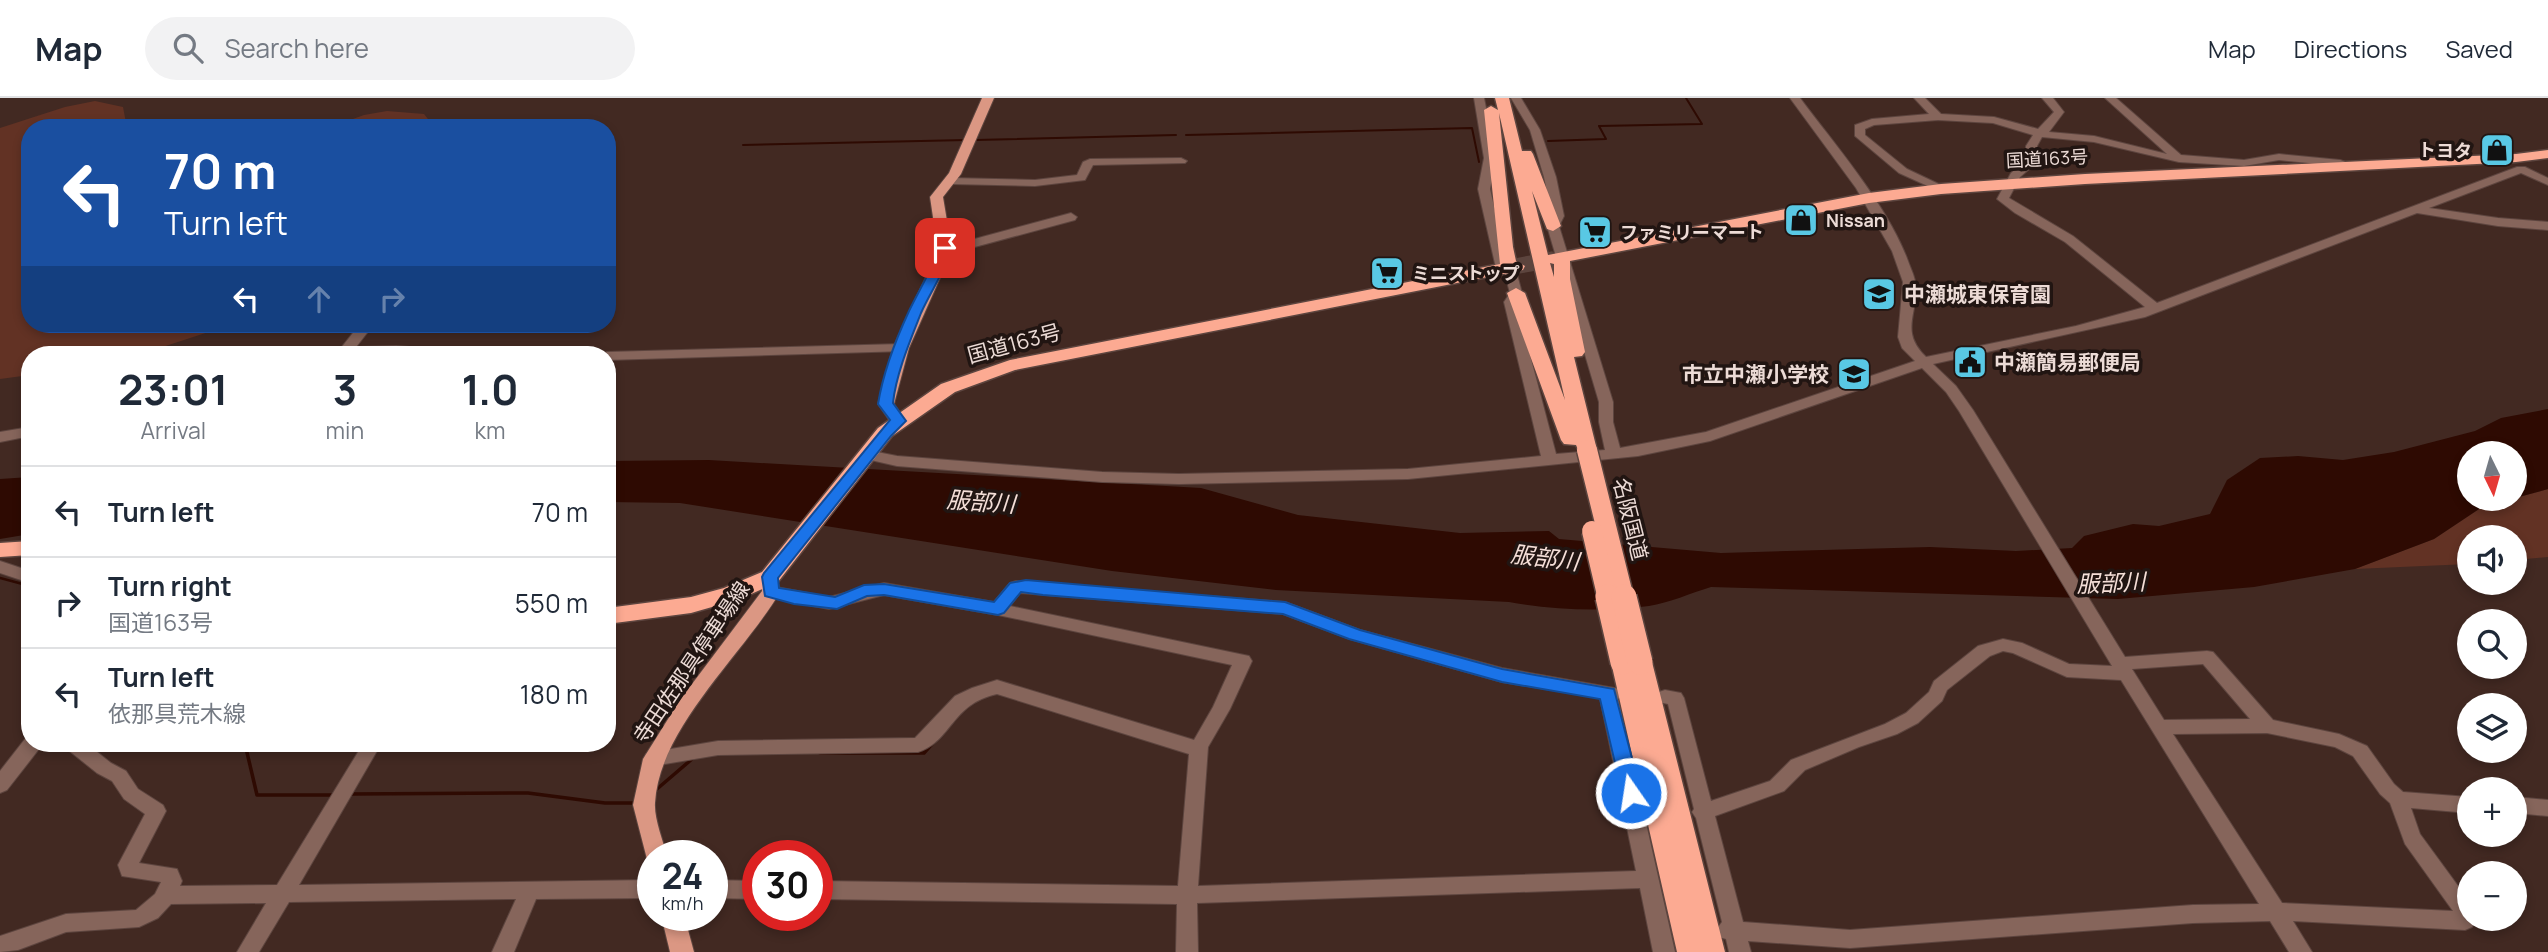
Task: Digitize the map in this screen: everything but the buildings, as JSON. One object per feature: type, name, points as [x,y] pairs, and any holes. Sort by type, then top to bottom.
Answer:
[{"type":"highway","points":[[1500,99],[1497,144],[1504,246],[1509,267]]},
{"type":"highway","points":[[1500,99],[1553,226]]},
{"type":"highway","name":"名阪国道","points":[[1500,99],[1588,449],[1691,952]]},
{"type":"highway","name":"国道163号","points":[[1558,258],[1868,198],[1941,189],[2009,183],[2353,167],[2518,164],[2548,154]]},
{"type":"highway","points":[[1558,258],[1588,449]]},
{"type":"highway","name":"国道163号","points":[[616,615],[689,605],[770,584],[794,546],[898,421],[948,388],[1010,365],[1509,267]]},
{"type":"highway","points":[[1516,293],[1588,449]]},
{"type":"highway","points":[[0,550],[21,549]]},
{"type":"highway","name":"名阪国道","points":[[1631,662],[1711,952]]},
{"type":"main road","points":[[898,421],[886,404],[901,348],[945,251],[946,241],[936,197],[951,181],[988,98]]},
{"type":"main road","name":"寺田佐那具停車場線","points":[[653,840],[645,800],[653,759],[770,584]]},
{"type":"main road","points":[[676,931],[682,952]]},
{"type":"street","points":[[1479,98],[1490,158],[1484,189],[1516,293],[1510,302],[1550,461]]},
{"type":"street","points":[[1795,98],[1868,198],[1906,270],[1909,282],[1905,337],[1909,348],[1959,400],[2122,669],[2301,952]]},
{"type":"street","points":[[1919,98],[1938,117]]},
{"type":"street","points":[[2047,98],[2059,112],[2051,119],[2048,128],[2038,133],[2032,144],[2030,165],[2019,171],[2009,183],[2003,199],[2067,238],[2125,288],[2155,308]]},
{"type":"street","points":[[2110,98],[2197,174]]},
{"type":"street","points":[[1500,99],[1535,130],[1537,157],[1550,177],[1558,216],[1553,226],[1558,258]]},
{"type":"street","points":[[1941,189],[1903,171],[1857,131],[1859,127],[1872,122],[1938,117],[2005,122],[2059,138],[2094,139],[2146,155],[2244,163],[2279,157],[2340,163],[2353,167]]},
{"type":"street","points":[[951,181],[1057,182],[1081,178],[1090,162],[1181,161]]},
{"type":"street","points":[[866,457],[1102,477],[1179,480],[1408,474],[1550,461],[1588,449],[1668,447],[1710,436],[1923,363],[1989,346],[2120,320],[2418,210],[2518,164],[2548,182]]},
{"type":"street","points":[[2418,210],[2498,222],[2548,226]]},
{"type":"street","points":[[945,251],[1071,217]]},
{"type":"street","points":[[616,356],[901,348]]},
{"type":"street","points":[[0,437],[21,433]]},
{"type":"street","points":[[0,567],[21,574]]},
{"type":"street","points":[[770,584],[794,598],[837,603],[864,590],[884,589],[998,609],[1243,660],[1221,709],[1199,747],[1187,895],[1187,952]]},
{"type":"street","points":[[998,609],[1016,587],[1026,586],[1285,608],[1356,635],[1502,675],[1611,694],[1648,879],[1665,928],[1664,952]]},
{"type":"street","points":[[1702,812],[1777,786],[1798,765],[1891,729],[1912,718],[1936,696],[1940,686],[1984,651],[2003,645],[2016,647],[2067,670],[2122,669],[2207,657],[2267,726]]},
{"type":"street","points":[[653,759],[718,748],[918,745],[935,733],[953,708],[971,696],[997,687],[1178,743],[1199,747]]},
{"type":"street","points":[[1665,697],[1675,698],[1730,931],[1740,952]]},
{"type":"street","points":[[1730,931],[1850,939],[2193,914],[2276,913],[2465,921],[2466,913],[2412,838],[2398,799],[2387,789],[2370,762],[2351,745],[2267,726],[2159,727]]},
{"type":"street","points":[[0,785],[26,752]]},
{"type":"street","points":[[0,945],[21,942],[68,922],[135,920],[166,895],[172,881],[170,875],[129,870],[128,865],[156,811],[131,794],[119,776],[84,752]]},
{"type":"street","points":[[248,952],[367,752]]},
{"type":"street","points":[[2398,799],[2457,804]]},
{"type":"street","points":[[2527,806],[2548,808]]},
{"type":"street","points":[[833,890],[1187,895],[1648,879]]},
{"type":"street","points":[[166,895],[637,889]]},
{"type":"street","points":[[503,952],[529,892]]},
{"type":"shaded area","points":[[95,101],[123,107],[125,119],[28,119]]},
{"type":"shaded area","points":[[387,111],[424,114],[428,119],[353,119]]},
{"type":"shaded area","points":[[21,121],[21,333],[205,333],[166,346],[21,346],[21,376],[0,379],[0,128]]},
{"type":"shaded area","points":[[2548,489],[2548,557],[2527,559],[2527,525],[2457,525],[2457,565],[2355,569],[2434,539],[2476,511],[2527,511],[2527,495]]},
{"type":"water","name":"服部川","points":[[2548,409],[2548,489],[2527,495],[2527,441],[2457,441],[2457,511],[2476,511],[2434,539],[2355,569],[2254,587],[2118,599],[1711,587],[1649,606],[1596,609],[1276,590],[1112,571],[680,503],[616,502],[616,461],[709,460],[1201,488],[1298,515],[1460,533],[1549,531],[1559,539],[1721,553],[1930,547],[2016,551],[2072,548],[2084,536],[2133,524],[2159,526],[2210,514],[2227,480],[2260,458],[2298,456],[2343,460],[2394,452],[2475,431],[2501,418]]},
{"type":"water","points":[[21,478],[21,536],[0,539],[0,479]]},
{"type":"waterway","points":[[1548,141],[1606,139],[1599,126],[1702,124],[1686,98]]},
{"type":"waterway","points":[[1186,135],[1472,128],[1479,162]]},
{"type":"waterway","points":[[976,140],[1176,135]]},
{"type":"waterway","points":[[743,145],[966,140]]},
{"type":"waterway","points":[[0,578],[21,584]]},
{"type":"waterway","points":[[820,753],[924,753],[932,744]]},
{"type":"waterway","points":[[247,752],[257,795],[334,795]]},
{"type":"waterway","points":[[657,789],[692,759]]},
{"type":"waterway","points":[[351,794],[528,793],[605,803],[634,803]]},
{"type":"tunnel","points":[[1517,266],[1554,259]]},
{"type":"place","name":"トヨタ","points":[[2497,150]]},
{"type":"place","name":"Nissan","points":[[1801,220]]},
{"type":"place","name":"ファミリーマート","points":[[1595,232]]},
{"type":"place","name":"ミニストップ","points":[[1387,273]]},
{"type":"place","name":"中瀬城東保育園","points":[[1879,294]]},
{"type":"place","name":"中瀬簡易郵便局","points":[[1970,362]]},
{"type":"place","name":"市立中瀬小学校","points":[[1854,374]]},
{"type":"route","points":[[945,248],[941,262],[915,313],[887,389],[886,404],[898,421],[886,432],[770,577],[771,592],[794,598],[837,603],[864,590],[884,589],[998,609],[1016,587],[1026,586],[1285,608],[1356,635],[1502,675],[1608,694],[1631,793]]}]
